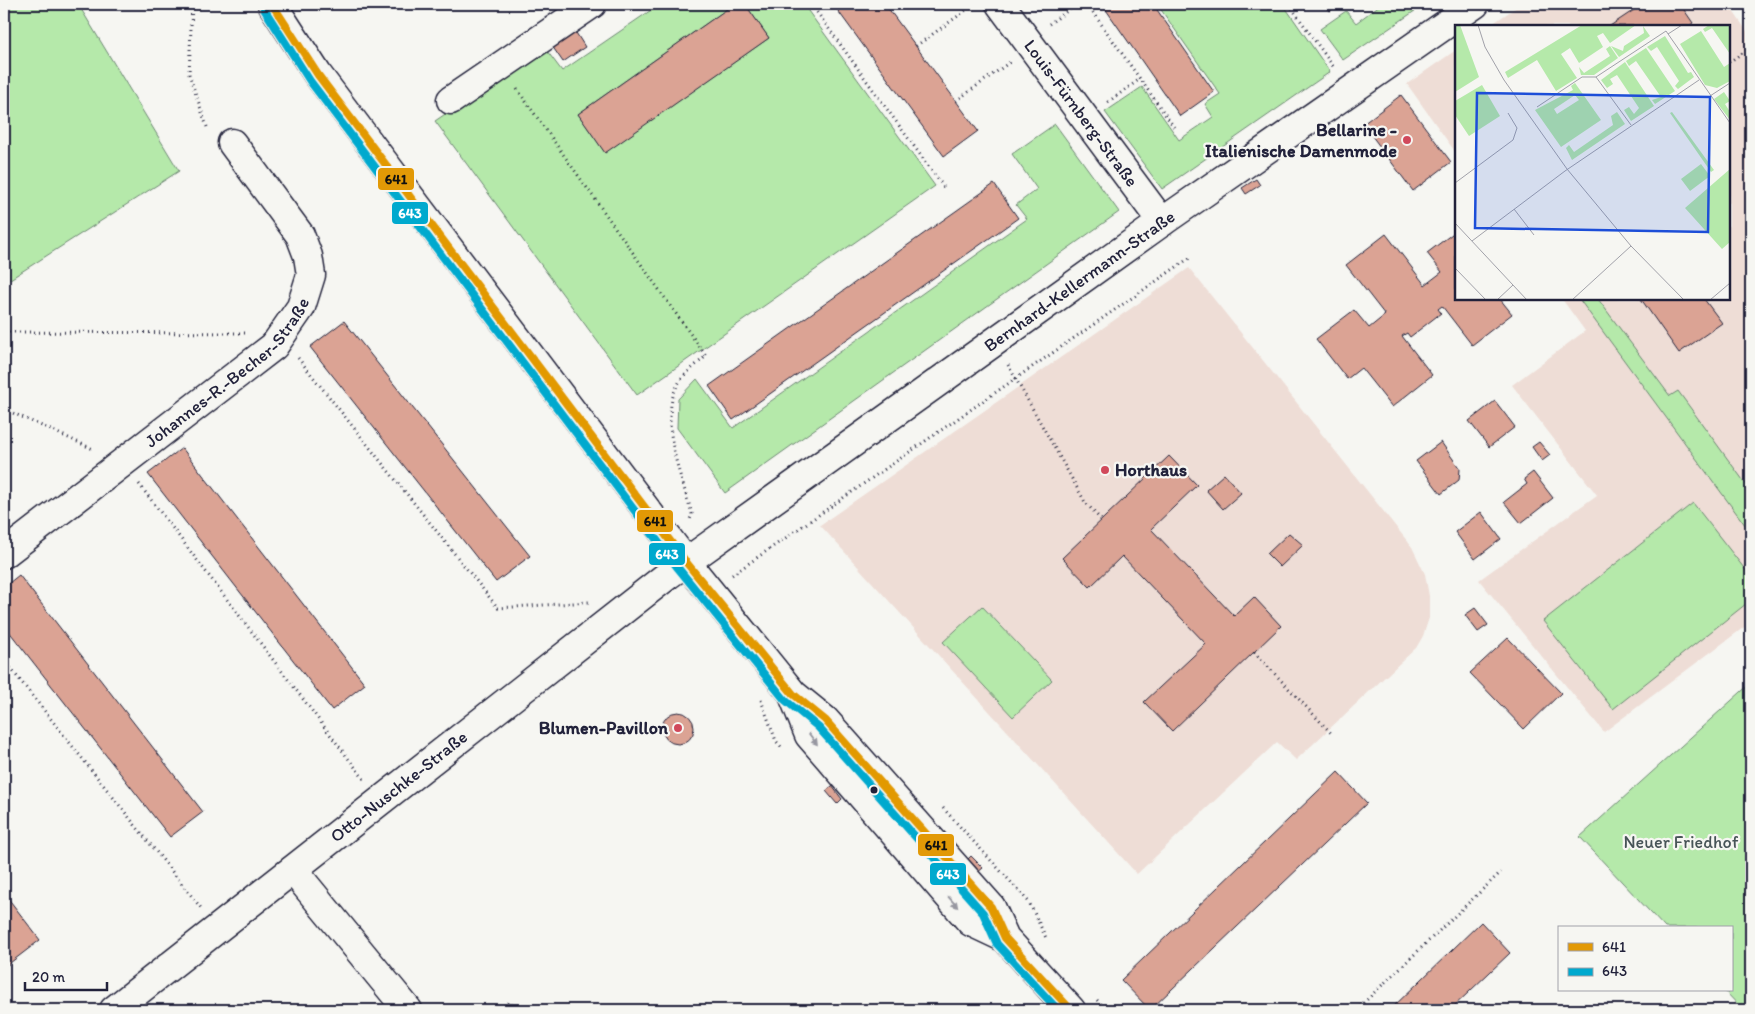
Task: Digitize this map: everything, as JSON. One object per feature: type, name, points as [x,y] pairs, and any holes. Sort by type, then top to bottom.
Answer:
[{"type":"street","points":[[272,4],[318,75],[686,562],[793,694],[825,720],[991,907],[1005,938],[1071,1010]]},
{"type":"street","points":[[451,100],[592,4]]},
{"type":"street","name":"Louis-Fürnberg-Straße","points":[[1000,4],[1162,222]]},
{"type":"street","name":"Bernhard-Kellermann-Straße","points":[[686,562],[1162,222],[1475,4]]},
{"type":"street","name":"Johannes-R.-Becher-Straße","points":[[4,554],[274,346],[302,307],[311,275],[308,256],[300,234],[221,141]]},
{"type":"street","name":"Otto-Nuschke-Straße","points":[[114,1010],[686,562]]},
{"type":"street","points":[[293,870],[408,1010]]},
{"type":"path","points":[[192,4],[189,74],[221,141]]},
{"type":"path","points":[[811,4],[945,189]]},
{"type":"path","points":[[916,46],[975,4]]},
{"type":"path","points":[[956,101],[1076,4]]},
{"type":"path","points":[[1087,4],[1174,127]]},
{"type":"path","points":[[1289,4],[1350,90]]},
{"type":"path","points":[[1730,61],[1751,47]]},
{"type":"path","points":[[501,66],[706,356],[683,378],[672,402],[670,431],[692,514],[689,525]]},
{"type":"path","points":[[1085,117],[1140,80]]},
{"type":"path","points":[[730,577],[1191,257]]},
{"type":"path","points":[[4,332],[247,334],[274,346],[290,348],[498,608],[593,601],[611,621]]},
{"type":"path","points":[[1019,386],[1085,502],[1102,521]]},
{"type":"path","points":[[4,409],[122,463],[381,801]]},
{"type":"path","points":[[1254,652],[1333,735]]},
{"type":"path","points":[[4,660],[218,929]]},
{"type":"path","points":[[1356,1010],[1500,872]]},
{"type":"path","points":[[4,1002],[10,1010]]},
{"type":"path","points":[[500,1010],[509,1002],[516,1010]]},
{"type":"shaded area","points":[[1521,4],[1728,4],[1751,37],[1751,622],[1604,732],[1479,580],[1597,495],[1512,385],[1585,331],[1563,300],[1730,300],[1730,25],[1490,25]]},
{"type":"shaded area","points":[[1455,51],[1455,152],[1407,84]]},
{"type":"shaded area","points":[[1189,268],[1412,547],[1425,574],[1429,596],[1429,618],[1423,636],[1416,648],[1296,760],[1277,742],[1137,874],[820,525]]},
{"type":"green space","points":[[4,4],[78,4],[179,171],[4,283]]},
{"type":"green space","points":[[660,4],[734,4],[578,114],[605,152],[769,38],[745,4],[803,4],[935,186],[637,395],[435,121],[544,47],[562,71]]},
{"type":"green space","points":[[1157,4],[1283,4],[1330,72],[1162,189],[1105,112],[1142,87],[1179,140],[1213,117],[1205,104],[1220,94]]},
{"type":"green space","points":[[1381,4],[1425,4],[1343,60],[1320,29],[1346,11],[1356,23]]},
{"type":"green space","points":[[1055,124],[1119,212],[725,493],[677,428],[678,399],[697,379],[733,428],[1027,219],[1016,205],[1037,189],[1012,154]]},
{"type":"green space","points":[[1580,300],[1599,300],[1670,396],[1678,391],[1751,491],[1751,533]]},
{"type":"green space","points":[[1693,503],[1751,577],[1751,600],[1613,709],[1543,621]]},
{"type":"green space","points":[[982,606],[1052,680],[1013,717],[943,642]]},
{"type":"green space","name":"Neuer Friedhof","points":[[1751,683],[1751,1010],[1743,1010],[1726,992],[1732,992],[1732,926],[1663,926],[1580,837]]},
{"type":"building","points":[[734,4],[745,4],[769,38],[605,153],[578,114]]},
{"type":"building","points":[[833,4],[885,4],[978,131],[944,156]]},
{"type":"building","points":[[1102,4],[1153,4],[1214,92],[1180,116]]},
{"type":"building","points":[[1325,4],[1340,4],[1330,11]]},
{"type":"building","points":[[1643,4],[1680,4],[1693,23],[1690,25],[1612,25]]},
{"type":"building","points":[[573,28],[585,47],[563,62],[550,43]]},
{"type":"building","points":[[1401,95],[1451,162],[1413,191],[1363,124]]},
{"type":"building","points":[[1256,179],[1260,185],[1246,194],[1242,188]]},
{"type":"building","points":[[994,184],[1018,218],[733,420],[709,386]]},
{"type":"building","points":[[1455,232],[1455,300],[1501,300],[1512,314],[1472,345],[1442,306],[1438,309],[1441,313],[1410,337],[1407,333],[1402,336],[1432,375],[1392,407],[1361,368],[1347,379],[1316,339],[1354,310],[1369,328],[1385,315],[1346,265],[1386,234],[1425,285],[1442,272],[1427,253]]},
{"type":"building","points":[[1642,300],[1705,300],[1722,323],[1679,353]]},
{"type":"building","points":[[344,321],[530,556],[496,582],[310,347]]},
{"type":"building","points":[[1495,401],[1515,427],[1489,447],[1469,421]]},
{"type":"building","points":[[1441,442],[1460,469],[1459,480],[1441,494],[1416,461]]},
{"type":"building","points":[[1539,442],[1550,455],[1542,461],[1532,447]]},
{"type":"building","points":[[182,448],[365,684],[332,710],[148,474]]},
{"type":"building","points":[[1169,456],[1197,485],[1151,529],[1234,616],[1254,597],[1281,626],[1172,731],[1144,702],[1206,644],[1122,556],[1090,587],[1062,558]]},
{"type":"building","points":[[1533,472],[1553,498],[1521,523],[1504,502],[1527,484],[1524,479]]},
{"type":"building","points":[[1224,474],[1241,493],[1223,509],[1206,490]]},
{"type":"building","points":[[1481,512],[1501,539],[1475,559],[1455,532]]},
{"type":"building","points":[[1289,533],[1303,545],[1280,567],[1267,554]]},
{"type":"building","points":[[19,575],[203,812],[170,837],[4,625],[4,587]]},
{"type":"building","points":[[1475,608],[1488,625],[1478,632],[1465,615]]},
{"type":"building","points":[[1508,638],[1561,693],[1524,729],[1470,673]]},
{"type":"building","name":"Blumen-Pavillon","points":[[678,712],[690,716],[694,728],[690,740],[678,744],[666,740],[662,728],[666,716]]},
{"type":"building","points":[[1338,772],[1367,803],[1150,1010],[1121,980]]},
{"type":"building","points":[[832,786],[842,799],[837,804],[826,791]]},
{"type":"building","points":[[971,856],[983,868],[977,873],[966,861]]},
{"type":"building","points":[[4,893],[40,940],[6,966],[4,963]]},
{"type":"building","points":[[1481,922],[1510,953],[1450,1010],[1390,1010]]},
{"type":"transit line","name":"641","points":[[272,4],[318,75],[686,562],[793,694],[825,720],[991,907],[1005,938],[1071,1010]]},
{"type":"transit line","name":"643","points":[[264,9],[310,81],[678,568],[785,700],[818,727],[983,913],[997,944],[1058,1010]]},
{"type":"place","name":"Bellarine - Italienische Damenmode","points":[[1407,140]]},
{"type":"place","name":"Horthaus","points":[[1105,470]]},
{"type":"place","name":"Blumen-Pavillon","points":[[678,728]]}]
